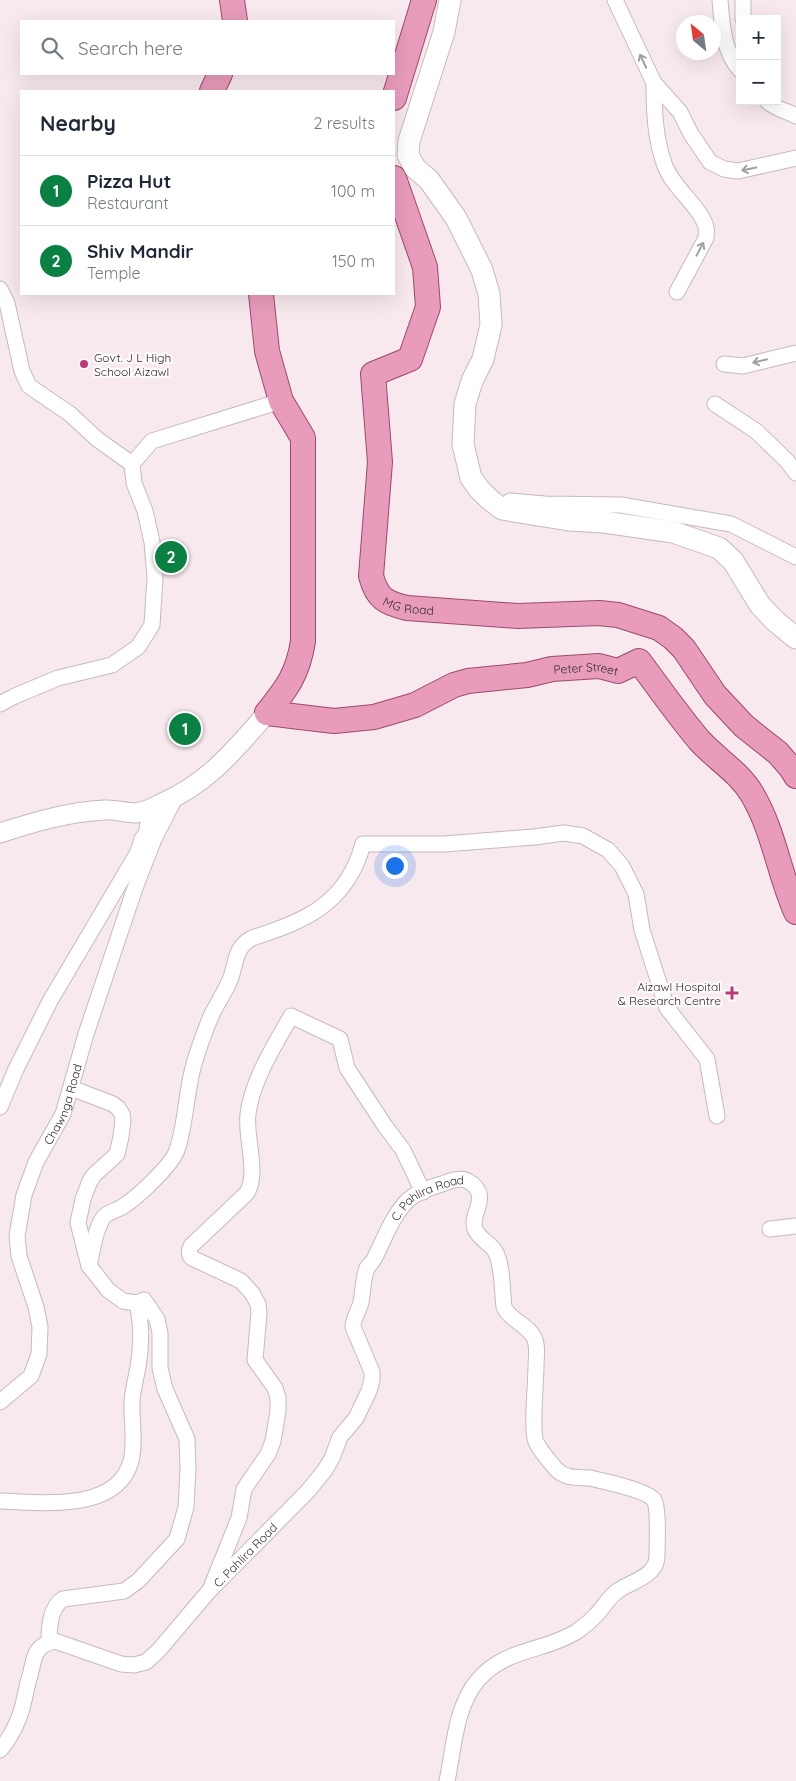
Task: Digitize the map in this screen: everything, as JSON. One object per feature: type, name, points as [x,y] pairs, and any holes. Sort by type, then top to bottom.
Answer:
[{"type":"main road","points":[[232,0],[236,20]]},
{"type":"main road","points":[[395,95],[424,0]]},
{"type":"main road","points":[[450,0],[444,32],[409,141],[408,155],[415,168],[429,180],[456,218],[482,270],[488,294],[490,325],[483,359],[472,381],[465,404],[463,444],[471,478],[489,499],[502,508],[569,520],[604,522],[673,532],[719,548],[733,562],[760,605],[774,620],[796,638]]},
{"type":"main road","points":[[212,90],[220,75]]},
{"type":"main road","name":"MG Road","points":[[395,181],[425,268],[428,307],[410,359],[372,374],[380,462],[371,576],[374,587],[381,598],[393,605],[407,608],[518,616],[618,614],[659,628],[684,649],[715,695],[738,720],[778,753],[792,768],[796,776]]},
{"type":"main road","points":[[261,295],[267,351],[280,401],[302,438],[303,641],[300,661],[292,679],[267,714]]},
{"type":"main road","name":"Peter Street","points":[[267,714],[334,721],[374,717],[415,705],[454,685],[468,681],[527,675],[552,668],[599,666],[618,671],[638,661],[701,741],[733,770],[751,792],[770,832],[785,886],[796,912]]},
{"type":"street","points":[[615,0],[654,83],[680,112],[691,134],[710,162],[731,171],[738,171],[796,158]]},
{"type":"street","points":[[720,0],[726,46],[736,65]]},
{"type":"street","points":[[742,15],[743,0]]},
{"type":"street","points":[[654,83],[654,113],[658,143],[666,168],[676,186],[701,217],[707,228],[706,238],[677,292]]},
{"type":"street","points":[[772,105],[777,109],[796,116]]},
{"type":"street","points":[[0,289],[7,303],[22,371],[29,386],[70,414],[98,439],[132,464]]},
{"type":"street","points":[[724,364],[743,366],[796,353]]},
{"type":"street","points":[[0,704],[58,678],[112,665],[138,647],[152,625],[155,577],[152,542],[145,511],[134,483],[132,464],[152,441],[280,401]]},
{"type":"street","points":[[715,404],[756,431],[787,461],[796,473]]},
{"type":"street","points":[[489,499],[545,504],[621,505],[730,524],[796,557]]},
{"type":"street","points":[[0,833],[68,813],[107,810],[135,813],[175,798],[205,778],[223,763],[267,714]]},
{"type":"street","name":"Chawnga Road","points":[[0,1402],[31,1376],[39,1354],[40,1327],[36,1307],[19,1256],[17,1236],[22,1202],[36,1162],[59,1122],[86,1034],[135,888],[154,839],[175,798]]},
{"type":"street","points":[[0,1107],[16,1069],[50,1001],[138,852],[142,839],[146,834],[151,808]]},
{"type":"street","points":[[89,1266],[102,1220],[111,1212],[122,1208],[144,1189],[169,1164],[174,1156],[180,1139],[190,1082],[199,1048],[212,1014],[230,981],[240,947],[244,942],[252,938],[310,916],[348,881],[354,871],[363,844],[444,844],[572,833],[583,836],[608,850],[622,866],[636,894],[645,938],[667,1008],[707,1059],[717,1116]]},
{"type":"street","points":[[210,1591],[239,1518],[244,1489],[265,1458],[273,1441],[278,1411],[278,1398],[275,1388],[255,1360],[259,1313],[258,1304],[252,1293],[240,1281],[192,1258],[189,1255],[189,1250],[250,1188],[252,1178],[248,1122],[251,1098],[266,1062],[290,1016],[340,1039],[347,1068],[403,1150],[423,1192]]},
{"type":"street","points":[[0,1750],[18,1720],[35,1655],[49,1642],[49,1627],[57,1603],[63,1599],[124,1591],[138,1581],[177,1539],[186,1507],[187,1439],[165,1389],[160,1368],[160,1333],[157,1319],[144,1300],[137,1303],[124,1301],[108,1290],[89,1266],[78,1223],[82,1199],[94,1175],[116,1154],[122,1137],[123,1120],[118,1108],[113,1104],[71,1088]]},
{"type":"street","name":"C. Pahlira Road","points":[[49,1642],[64,1643],[121,1664],[134,1665],[146,1662],[159,1650],[210,1591],[308,1491],[325,1470],[340,1437],[356,1418],[369,1391],[372,1380],[370,1366],[353,1327],[353,1320],[362,1297],[367,1267],[373,1262],[396,1216],[409,1200],[432,1187],[455,1179],[469,1182],[479,1195],[480,1201],[474,1220],[475,1229],[490,1244],[499,1260],[504,1307],[507,1314],[535,1338],[534,1437],[540,1449],[559,1471],[576,1478],[589,1478],[642,1492],[652,1498],[656,1506],[657,1563],[650,1573],[613,1594],[597,1615],[575,1633],[503,1660],[479,1679],[469,1691],[464,1703],[447,1781]]},
{"type":"street","points":[[770,1229],[796,1226]]},
{"type":"street","points":[[0,1501],[87,1500],[102,1494],[122,1480],[131,1462],[134,1441],[132,1400],[138,1367],[142,1323],[137,1303]]},
{"type":"place","name":"Govt. J L High School Aizawl","points":[[84,364]]},
{"type":"place","name":"Shiv Mandir","points":[[171,557]]},
{"type":"place","name":"Pizza Hut","points":[[185,729]]},
{"type":"place","name":"Aizawl Hospital & Research Centre","points":[[732,993]]}]
